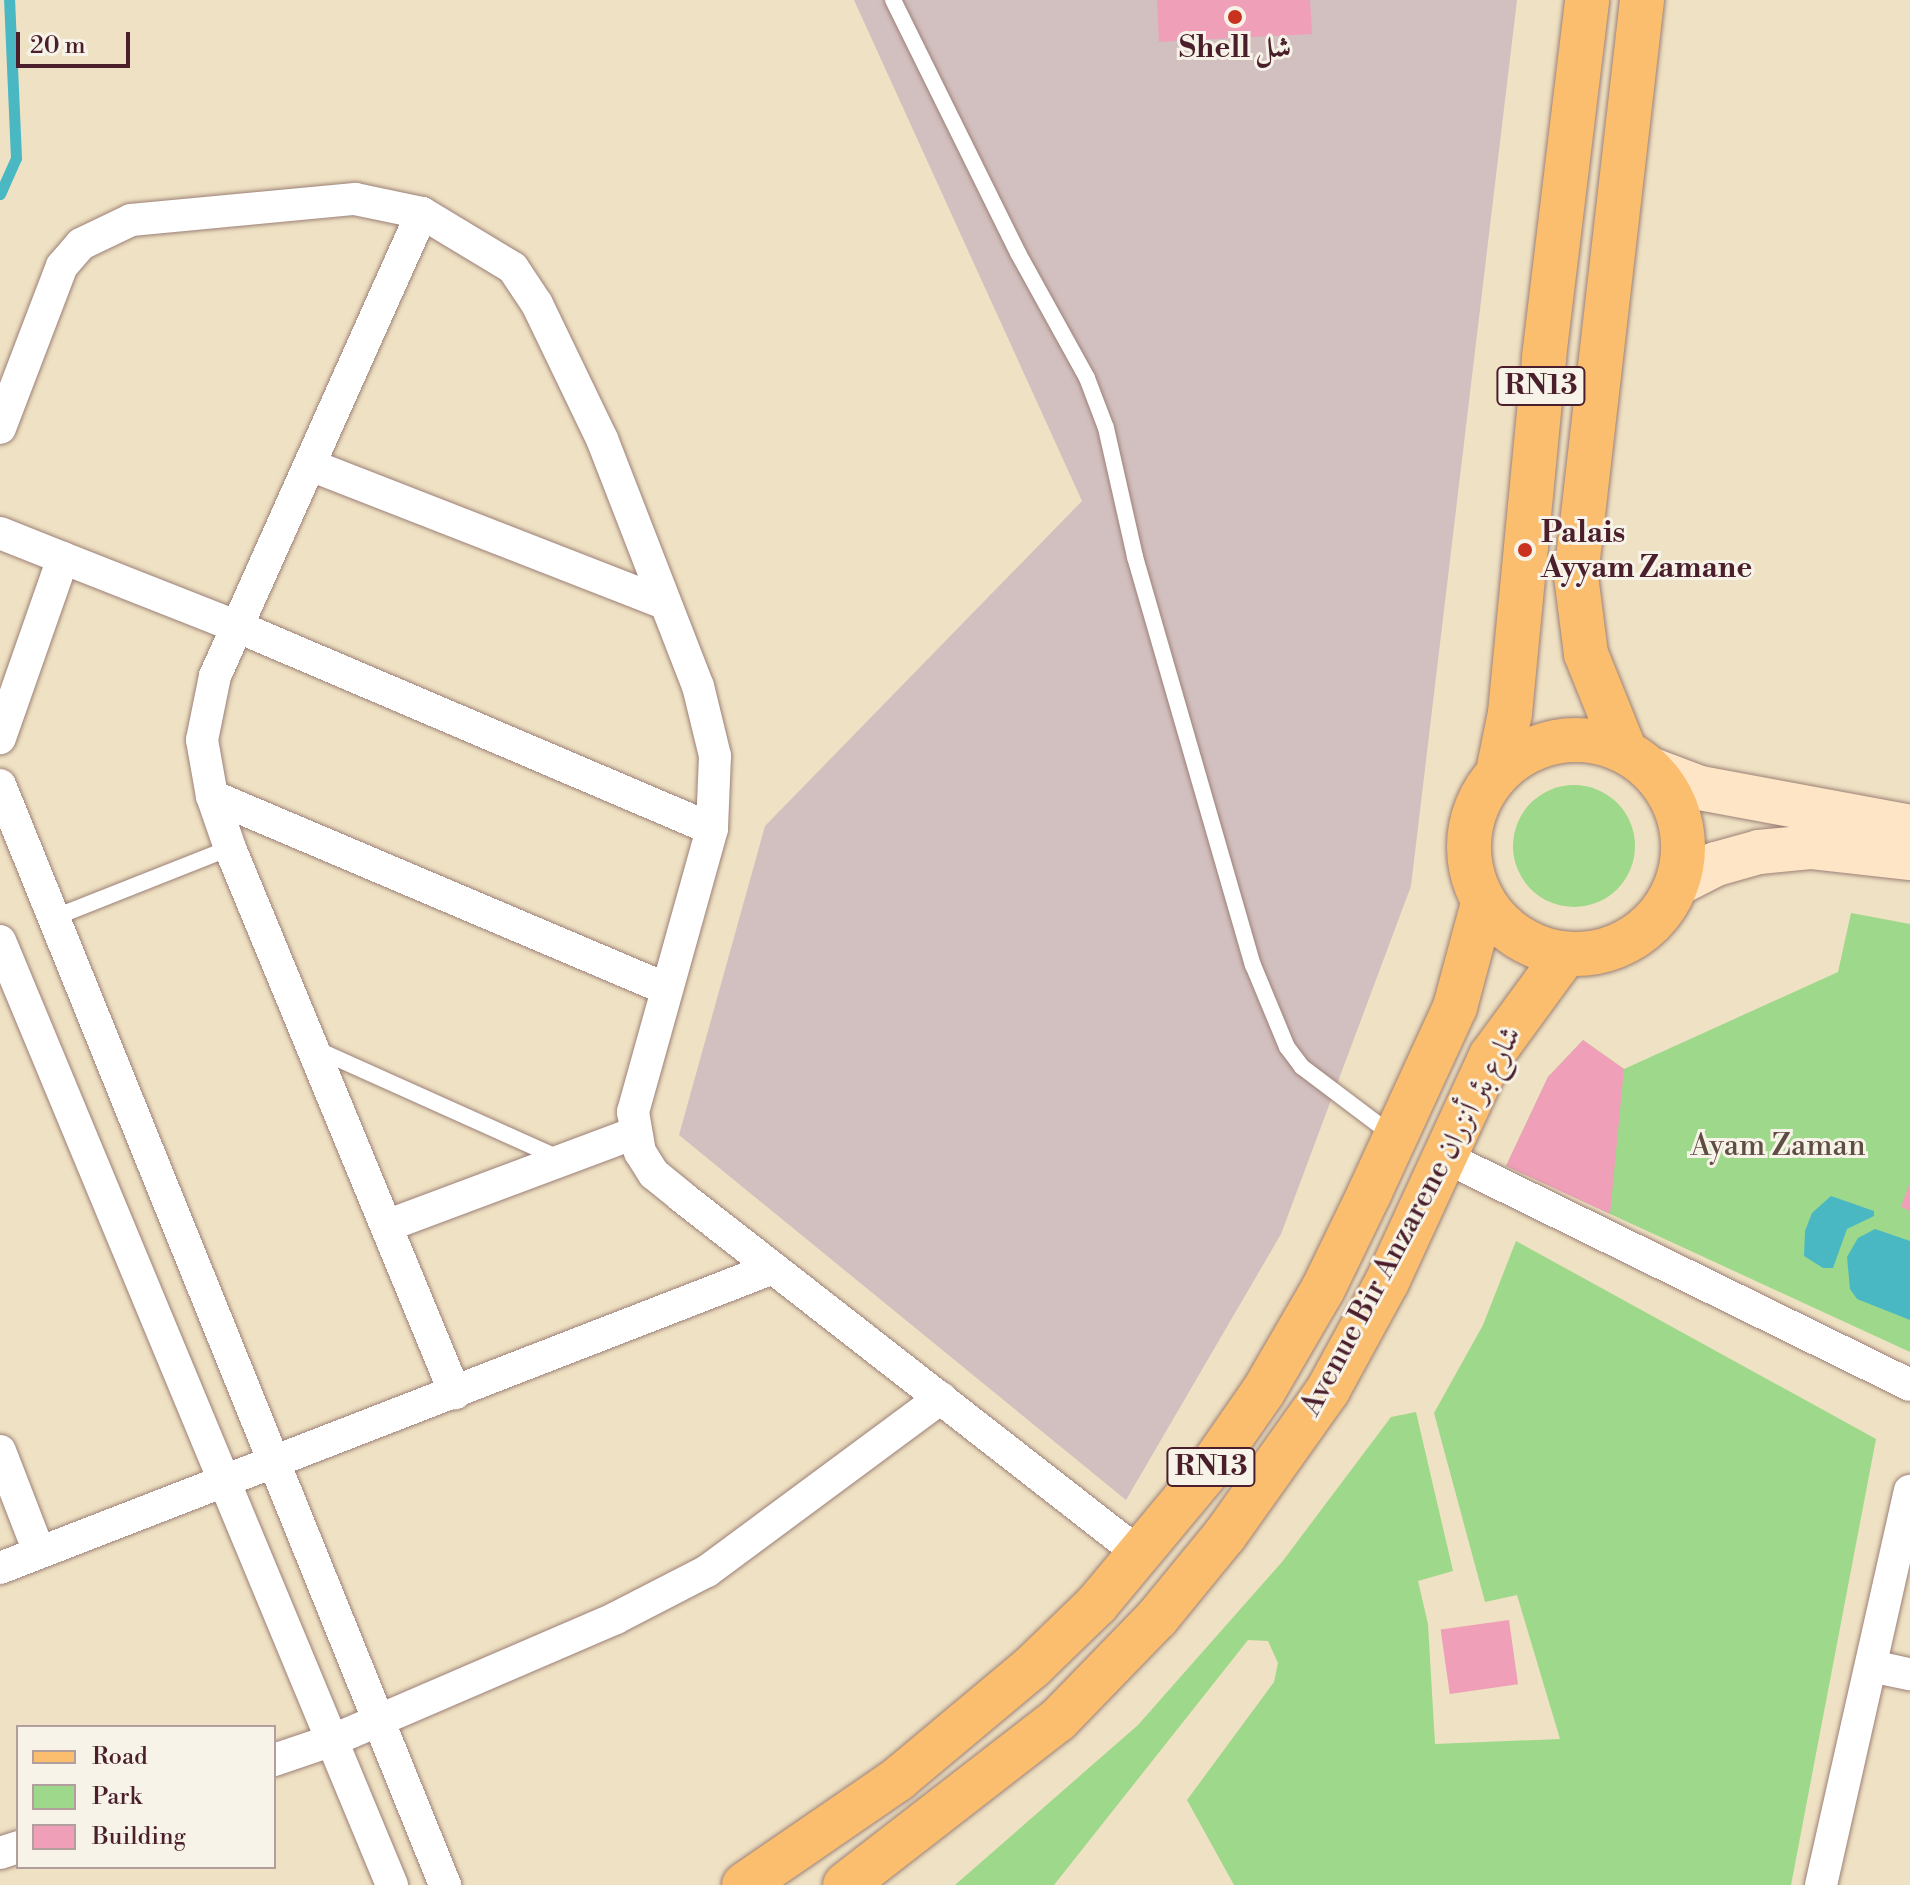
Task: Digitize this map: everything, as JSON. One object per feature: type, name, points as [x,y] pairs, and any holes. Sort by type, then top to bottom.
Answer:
[{"type":"main road","name":"RN13","points":[[1498,772],[1510,713],[1544,357],[1587,0]]},
{"type":"main road","name":"RN13","points":[[1638,760],[1592,740],[1558,741],[1525,752],[1498,772],[1478,801],[1468,835],[1470,869],[1483,903],[1504,928],[1532,946],[1565,955],[1600,952],[1633,939],[1660,915],[1677,884],[1683,854],[1680,823],[1669,794],[1638,760],[1586,654],[1576,576],[1642,0]]},
{"type":"main road","points":[[1638,760],[1700,788],[1910,827]]},
{"type":"main road","points":[[1677,884],[1716,864],[1759,852],[1810,847],[1910,858]]},
{"type":"main road","name":"Avenue Bir Anzarene شارع بئر أنزران","points":[[744,1885],[817,1840],[919,1762],[1032,1667],[1141,1555],[1263,1392],[1323,1289],[1455,1007],[1483,903]]},
{"type":"main road","name":"Avenue Bir Anzarene شارع بئر أنزران","points":[[845,1885],[1058,1720],[1157,1618],[1225,1535],[1328,1390],[1387,1282],[1441,1155],[1491,1056],[1565,955]]},
{"type":"street","points":[[0,428],[48,292],[81,244],[103,231],[177,213],[310,199],[355,199],[422,213],[500,255],[527,286],[602,439],[710,723],[715,756],[712,829],[633,1112],[633,1134],[654,1174],[1141,1555]]},
{"type":"street","points":[[422,213],[236,626],[205,711],[202,740],[212,796],[230,848],[389,1225],[455,1393]]},
{"type":"street","points":[[310,465],[664,603]]},
{"type":"street","points":[[0,533],[236,626],[712,829]]},
{"type":"street","points":[[0,738],[63,558]]},
{"type":"street","points":[[0,785],[445,1885]]},
{"type":"street","points":[[212,796],[666,989]]},
{"type":"street","points":[[0,941],[392,1885]]},
{"type":"street","points":[[389,1225],[633,1134]]},
{"type":"street","points":[[1441,1155],[1910,1385]]},
{"type":"street","points":[[0,1568],[773,1268]]},
{"type":"street","points":[[276,1759],[377,1722],[616,1618],[707,1571],[941,1398]]},
{"type":"street","points":[[0,1451],[39,1552]]},
{"type":"street","points":[[1821,1885],[1910,1491]]},
{"type":"street","points":[[1871,1666],[1910,1674]]},
{"type":"lane","points":[[893,0],[1018,253],[1087,378],[1106,428],[1135,557],[1253,965],[1287,1047],[1302,1067],[1396,1138]]},
{"type":"lane","points":[[53,918],[230,848]]},
{"type":"lane","points":[[314,1048],[563,1160]]},
{"type":"shaded area","points":[[854,0],[1517,0],[1411,886],[1281,1234],[1126,1500],[679,1135],[765,826],[1082,501]]},
{"type":"green space","points":[[1574,785],[1597,790],[1617,803],[1630,823],[1635,846],[1630,869],[1617,889],[1597,902],[1574,907],[1551,902],[1531,889],[1518,869],[1513,846],[1518,823],[1531,803],[1551,790]]},
{"type":"green space","name":"Ayam Zaman","points":[[1851,913],[1910,924],[1910,1352],[1506,1166],[1548,1077],[1583,1040],[1624,1069],[1838,972]]},
{"type":"green space","points":[[1516,1241],[1876,1439],[1791,1885],[1234,1885],[1187,1800],[1274,1682],[1278,1663],[1268,1641],[1248,1640],[1054,1885],[955,1885],[1138,1725],[1282,1562],[1391,1417],[1416,1412],[1453,1571],[1418,1581],[1428,1624],[1435,1744],[1560,1739],[1517,1595],[1485,1602],[1434,1413],[1483,1325]]},
{"type":"water","points":[[1831,1196],[1874,1211],[1874,1216],[1847,1229],[1833,1268],[1823,1268],[1804,1256],[1805,1231],[1812,1213]]},
{"type":"water","points":[[1875,1229],[1910,1241],[1910,1320],[1857,1299],[1850,1289],[1847,1257],[1858,1238]]},
{"type":"building","name":"Shell شل","points":[[1157,0],[1310,0],[1312,34],[1159,42]]},
{"type":"building","points":[[1583,1040],[1624,1069],[1610,1214],[1506,1166],[1548,1077]]},
{"type":"building","points":[[1910,1182],[1910,1211],[1901,1207]]},
{"type":"building","points":[[1509,1620],[1518,1684],[1450,1694],[1441,1630]]},
{"type":"waterway","points":[[0,194],[16,158],[9,0]]},
{"type":"place","name":"Shell شل","points":[[1235,17]]},
{"type":"place","name":"Palais Ayyam Zamane","points":[[1525,550]]}]
